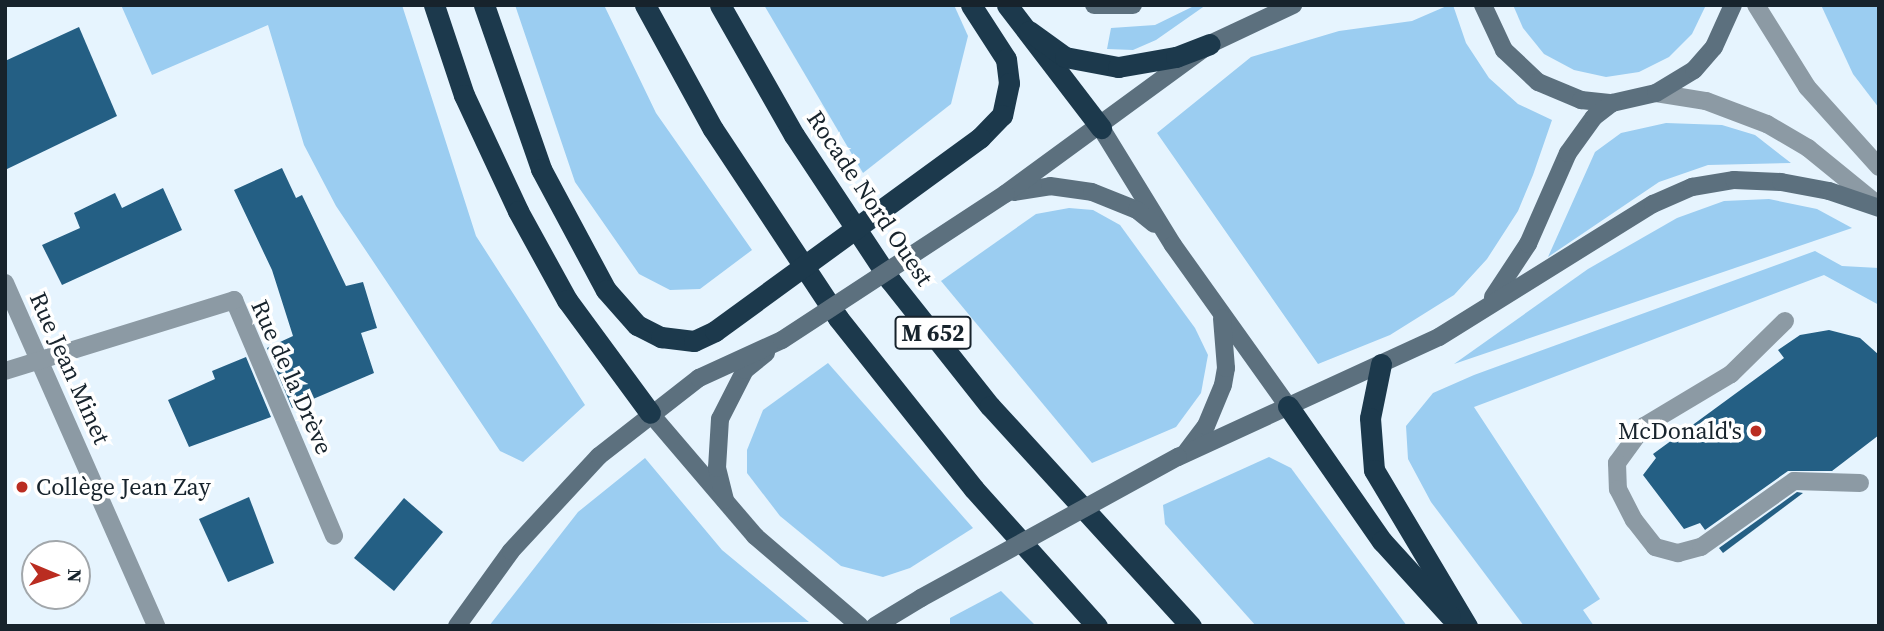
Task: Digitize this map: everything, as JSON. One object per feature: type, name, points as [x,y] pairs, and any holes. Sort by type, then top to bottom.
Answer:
[{"type":"highway","points":[[434,5],[464,95],[518,211],[567,300],[650,413]]},
{"type":"highway","points":[[484,5],[541,169],[606,290],[637,325],[661,337],[694,341],[715,331],[980,138],[1002,115],[1009,83],[1006,59],[971,5]]},
{"type":"highway","name":"M 652","points":[[645,5],[720,140],[868,359],[1017,539],[1097,626]]},
{"type":"highway","name":"Rocade Nord Ouest","points":[[720,5],[794,135],[890,280],[990,406],[1191,626]]},
{"type":"highway","points":[[1007,5],[1101,128]]},
{"type":"highway","points":[[1029,32],[1065,57],[1118,67],[1176,57],[1210,44]]},
{"type":"highway","points":[[1381,364],[1370,418],[1374,470],[1466,626]]},
{"type":"highway","points":[[1289,406],[1382,541],[1458,626]]},
{"type":"street","points":[[1094,5],[1133,5]]},
{"type":"street","points":[[729,510],[717,468],[720,419],[745,370],[782,340],[1101,128],[1210,44],[1293,5]]},
{"type":"street","points":[[1483,5],[1504,50],[1538,82],[1581,100],[1612,103],[1656,93],[1704,59],[1733,5]]},
{"type":"street","points":[[1756,5],[1825,110],[1879,167]]},
{"type":"street","points":[[1656,93],[1706,102],[1767,124],[1808,148],[1879,207]]},
{"type":"street","points":[[1483,307],[1528,244],[1568,153],[1594,117],[1612,103]]},
{"type":"street","points":[[1101,128],[1173,244],[1289,406]]},
{"type":"street","points":[[875,626],[1182,455],[1439,337],[1483,307],[1653,204],[1714,182],[1781,182],[1879,207]]},
{"type":"street","points":[[1005,194],[1050,186],[1092,192],[1138,210],[1173,244]]},
{"type":"street","name":"Rue Jean Minet","points":[[5,283],[156,626]]},
{"type":"street","name":"Rue de la Drève","points":[[5,371],[234,300],[334,536]]},
{"type":"street","points":[[1182,455],[1206,425],[1223,385],[1226,354],[1222,315]]},
{"type":"street","points":[[1785,321],[1731,374],[1644,426],[1616,463],[1619,489],[1634,520],[1655,547],[1678,553],[1702,547],[1794,481],[1860,483]]},
{"type":"street","points":[[457,626],[544,512],[650,413],[699,378],[782,340]]},
{"type":"street","points":[[650,413],[729,510],[814,591],[860,626]]},
{"type":"shaded area","points":[[121,5],[402,5],[476,236],[585,405],[523,462],[500,451],[336,206],[304,145],[268,25],[152,75]]},
{"type":"shaded area","points":[[515,5],[604,5],[656,113],[752,250],[700,289],[670,290],[639,274],[575,182]]},
{"type":"shaded area","points":[[764,5],[954,5],[968,36],[951,104],[863,173]]},
{"type":"shaded area","points":[[1196,5],[1206,5],[1156,40],[1133,50],[1107,49],[1111,28],[1155,25]]},
{"type":"shaded area","points":[[1453,5],[1466,43],[1489,78],[1518,104],[1552,120],[1533,175],[1518,211],[1487,259],[1454,295],[1390,335],[1318,364],[1157,133],[1251,57],[1339,31],[1412,21]]},
{"type":"shaded area","points":[[1513,5],[1706,5],[1692,34],[1669,57],[1639,72],[1606,77],[1574,70],[1544,54],[1523,28]]},
{"type":"shaded area","points":[[1821,5],[1876,5],[1879,9],[1879,108],[1853,74]]},
{"type":"shaded area","points":[[1666,123],[1722,125],[1755,135],[1791,163],[1708,165],[1659,182],[1548,257],[1595,152],[1621,133]]},
{"type":"shaded area","points":[[1769,199],[1817,209],[1852,228],[1454,364],[1588,269],[1677,218],[1724,201]]},
{"type":"shaded area","points":[[1069,208],[1093,210],[1120,225],[1195,328],[1208,355],[1201,393],[1176,427],[1092,463],[941,281],[1036,214]]},
{"type":"shaded area","points":[[1815,251],[1842,266],[1879,268],[1879,305],[1824,275],[1474,407],[1600,599],[1583,610],[1594,626],[1524,626],[1431,502],[1408,459],[1406,426],[1433,393],[1474,375]]},
{"type":"shaded area","points":[[828,363],[973,528],[910,568],[883,577],[841,566],[780,516],[747,473],[747,450],[763,410]]},
{"type":"shaded area","points":[[1269,457],[1291,468],[1407,626],[1256,626],[1165,524],[1163,505]]},
{"type":"shaded area","points":[[645,458],[722,550],[809,622],[489,626],[578,512]]},
{"type":"shaded area","points":[[1001,591],[1036,626],[950,626],[950,618]]},
{"type":"building","points":[[79,27],[117,116],[5,170],[5,61]]},
{"type":"building","points":[[282,168],[296,198],[302,195],[346,286],[363,282],[377,328],[361,333],[374,373],[292,408],[267,348],[293,336],[272,270],[234,190]]},
{"type":"building","points":[[163,188],[182,230],[62,285],[42,245],[80,228],[74,213],[115,193],[122,208]]},
{"type":"building","name":"McDonald's","points":[[1829,330],[1860,338],[1879,355],[1879,435],[1832,471],[1788,471],[1705,530],[1700,523],[1684,529],[1643,475],[1656,458],[1653,454],[1784,358],[1778,350],[1800,335]]},
{"type":"building","points":[[246,357],[271,417],[189,447],[168,400],[215,379],[212,371]]},
{"type":"building","points":[[1797,492],[1803,493],[1723,553],[1719,548]]},
{"type":"building","points":[[249,497],[274,563],[228,582],[199,519]]},
{"type":"building","points":[[404,498],[443,532],[394,591],[354,558]]},
{"type":"place","name":"McDonald's","points":[[1756,431]]},
{"type":"place","name":"Collège Jean Zay","points":[[22,487]]}]
